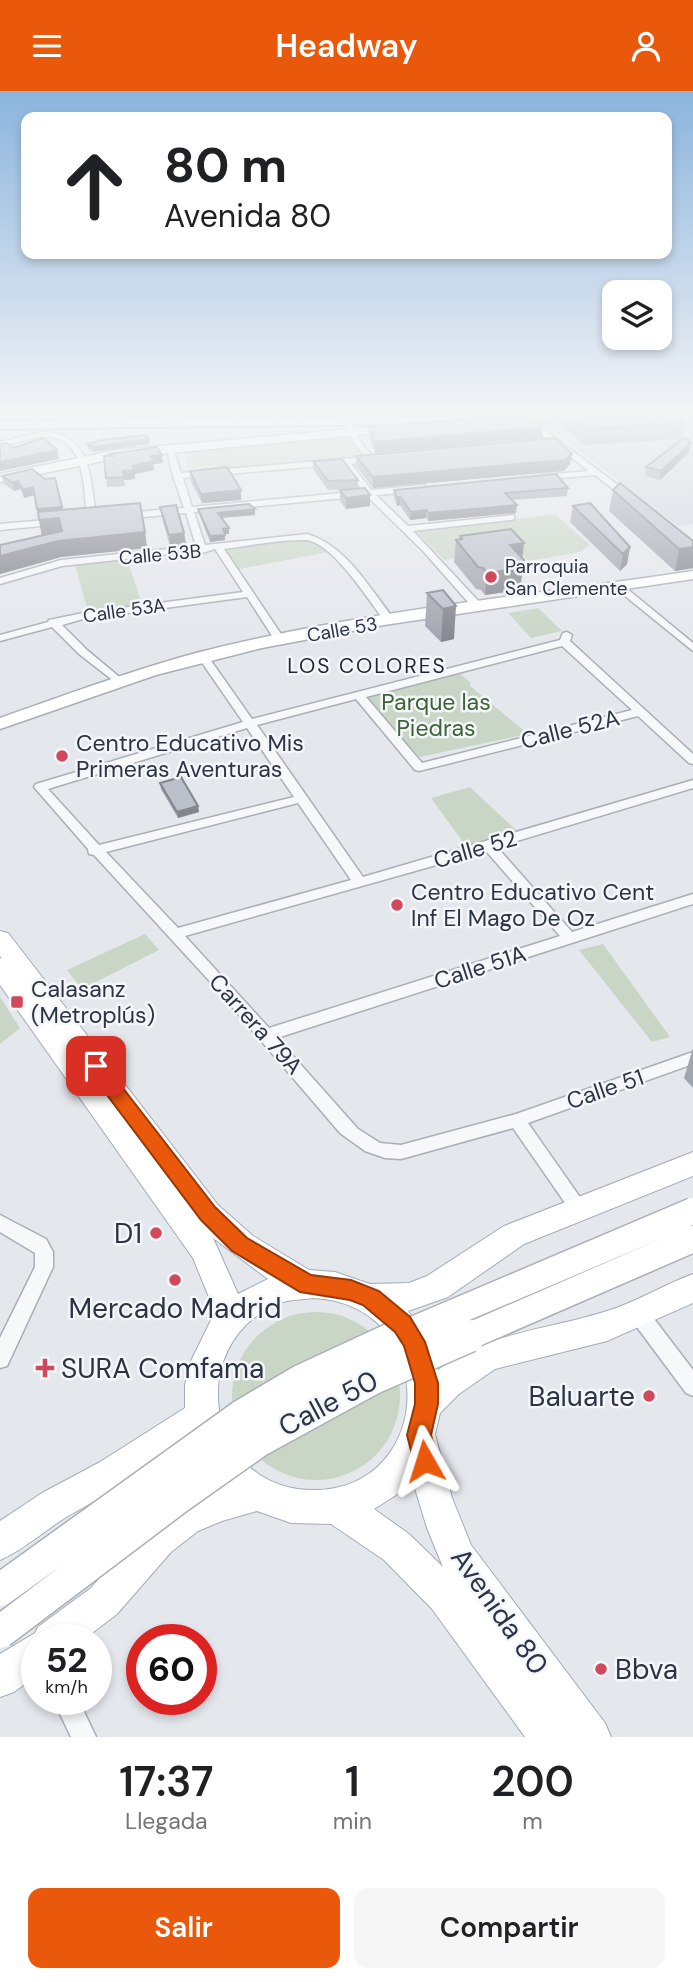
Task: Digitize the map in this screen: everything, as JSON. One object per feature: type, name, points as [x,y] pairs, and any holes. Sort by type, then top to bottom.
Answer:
[{"type":"main road","points":[[0,939],[208,1214],[248,1251],[307,1285]]},
{"type":"main road","points":[[0,967],[205,1251],[226,1302],[227,1325]]},
{"type":"main road","points":[[693,1164],[514,1235],[437,1287],[409,1297],[371,1298],[340,1288],[307,1285],[278,1291],[250,1305],[227,1325],[214,1345],[204,1368],[200,1392],[201,1417],[211,1447],[230,1474],[257,1494],[280,1503],[306,1507],[332,1506],[360,1496],[385,1481],[405,1459],[423,1419],[450,1379],[481,1358],[514,1346],[597,1330],[693,1288]]},
{"type":"main road","points":[[371,1298],[403,1325],[414,1342],[426,1383],[423,1419]]},
{"type":"main road","points":[[0,1542],[54,1505],[112,1474],[201,1417]]},
{"type":"main road","name":"Avenida 80","points":[[423,1419],[440,1519],[458,1558],[591,1737]]},
{"type":"main road","points":[[73,1624],[104,1601],[158,1539],[177,1525],[219,1504],[257,1494]]},
{"type":"main road","name":"Avenida 80","points":[[332,1506],[368,1525],[417,1567],[457,1612],[537,1732]]},
{"type":"main road","points":[[0,1678],[21,1663]]},
{"type":"street","points":[[87,492],[90,519]]},
{"type":"street","points":[[183,492],[202,550]]},
{"type":"street","points":[[115,516],[368,492],[480,608]]},
{"type":"street","points":[[621,492],[640,506]]},
{"type":"street","points":[[78,520],[103,517]]},
{"type":"street","points":[[405,529],[511,517]]},
{"type":"street","points":[[0,527],[65,521]]},
{"type":"street","name":"Calle 53B","points":[[0,581],[61,563],[307,537],[322,541],[390,621]]},
{"type":"street","points":[[219,548],[280,640]]},
{"type":"street","name":"Calle 53","points":[[0,724],[119,682],[202,657],[280,640],[693,575]]},
{"type":"street","points":[[617,585],[693,647]]},
{"type":"street","name":"Calle 53A","points":[[0,638],[53,622],[250,594]]},
{"type":"street","points":[[53,622],[119,682]]},
{"type":"street","points":[[251,723],[565,638],[639,712],[693,760]]},
{"type":"street","points":[[202,657],[251,723],[300,799],[359,881]]},
{"type":"street","name":"Calle 52A","points":[[359,695],[419,767],[639,712]]},
{"type":"street","name":"Carrera 79A","points":[[251,723],[40,787],[94,851],[175,934],[267,1035],[351,1134],[370,1146],[387,1152],[401,1151],[517,1120]]},
{"type":"street","name":"Calle 52","points":[[175,934],[693,784]]},
{"type":"street","points":[[94,851],[300,799]]},
{"type":"street","points":[[488,845],[570,939]]},
{"type":"street","name":"Calle 51A","points":[[267,1035],[693,899]]},
{"type":"street","name":"Calle 51","points":[[517,1120],[693,1058]]},
{"type":"street","points":[[517,1120],[578,1208]]},
{"type":"street","name":"Calle 50","points":[[0,1590],[242,1416],[301,1381],[356,1353],[693,1211]]},
{"type":"street","points":[[0,1223],[40,1245],[45,1259],[37,1283],[1,1354]]},
{"type":"street","name":"Calle 50","points":[[0,1632],[186,1492],[258,1441],[317,1407],[373,1378],[693,1239]]},
{"type":"street","points":[[638,1313],[693,1386]]},
{"type":"street","points":[[0,1534],[0,1542]]},
{"type":"street","points":[[73,1715],[84,1737]]},
{"type":"shaded area","points":[[633,492],[693,492],[693,524],[678,526]]},
{"type":"green space","points":[[555,514],[590,545],[580,552],[529,561],[513,547],[444,560],[416,531]]},
{"type":"green space","points":[[308,539],[328,552],[234,570],[221,548]]},
{"type":"green space","points":[[127,559],[142,604],[88,611],[75,565]]},
{"type":"green space","name":"Parque las Piedras","points":[[538,608],[562,631],[531,638],[508,613]]},
{"type":"green space","name":"Parque las Piedras","points":[[456,671],[528,734],[420,757],[363,698]]},
{"type":"green space","points":[[470,787],[516,830],[468,849],[431,798]]},
{"type":"green space","points":[[145,934],[159,950],[82,989],[67,970]]},
{"type":"green space","points":[[603,944],[670,1037],[652,1042],[579,950]]},
{"type":"green space","points":[[0,997],[20,1028],[0,1044]]},
{"type":"green space","points":[[316,1312],[348,1318],[376,1336],[394,1364],[400,1396],[394,1428],[376,1456],[348,1474],[316,1480],[284,1474],[256,1456],[238,1428],[232,1396],[238,1364],[256,1336],[284,1318]]},
{"type":"building","points":[[34,492],[58,492],[62,507],[37,509]]},
{"type":"building","points":[[341,492],[368,492],[370,495],[346,498]]},
{"type":"building","points":[[395,492],[520,492],[505,493],[517,505],[429,513],[426,510],[411,512],[400,497],[397,498]]},
{"type":"building","points":[[615,492],[631,492],[693,541],[693,547],[679,549]]},
{"type":"building","points":[[140,503],[145,532],[58,541],[0,556],[0,545],[62,531],[59,518],[39,520],[38,512]]},
{"type":"building","points":[[590,503],[630,547],[623,554],[573,506]]},
{"type":"building","points":[[249,504],[255,509],[218,513],[229,528],[223,529],[225,535],[210,536],[198,509]]},
{"type":"building","points":[[176,505],[184,533],[169,535],[160,507]]},
{"type":"building","points":[[511,529],[524,543],[510,545],[524,560],[515,569],[487,573],[478,567],[456,540],[462,539],[460,536]]},
{"type":"building","points":[[443,590],[456,606],[443,609],[427,593]]},
{"type":"building","points":[[181,777],[198,806],[177,812],[160,783]]},
{"type":"place","name":"Parroquia San Clemente","points":[[491,577]]},
{"type":"place","name":"Centro Educativo Mis Primeras Aventuras","points":[[62,756]]},
{"type":"place","name":"Centro Educativo Cent Inf El Mago De Oz","points":[[397,905]]},
{"type":"place","name":"Calasanz (Metroplús)","points":[[17,1002]]},
{"type":"place","name":"D1","points":[[156,1233]]},
{"type":"place","name":"Mercado Madrid","points":[[175,1280]]},
{"type":"place","name":"SURA Comfama","points":[[45,1368]]},
{"type":"place","name":"Baluarte","points":[[649,1396]]},
{"type":"place","name":"Bbva","points":[[601,1669]]},
{"type":"district","name":"LOS COLORES","points":[[367,666]]},
{"type":"route","points":[[96,1066],[208,1214],[239,1245],[307,1285],[330,1285],[371,1298],[403,1325],[422,1361],[426,1383],[424,1419],[419,1435],[425,1461]]}]
